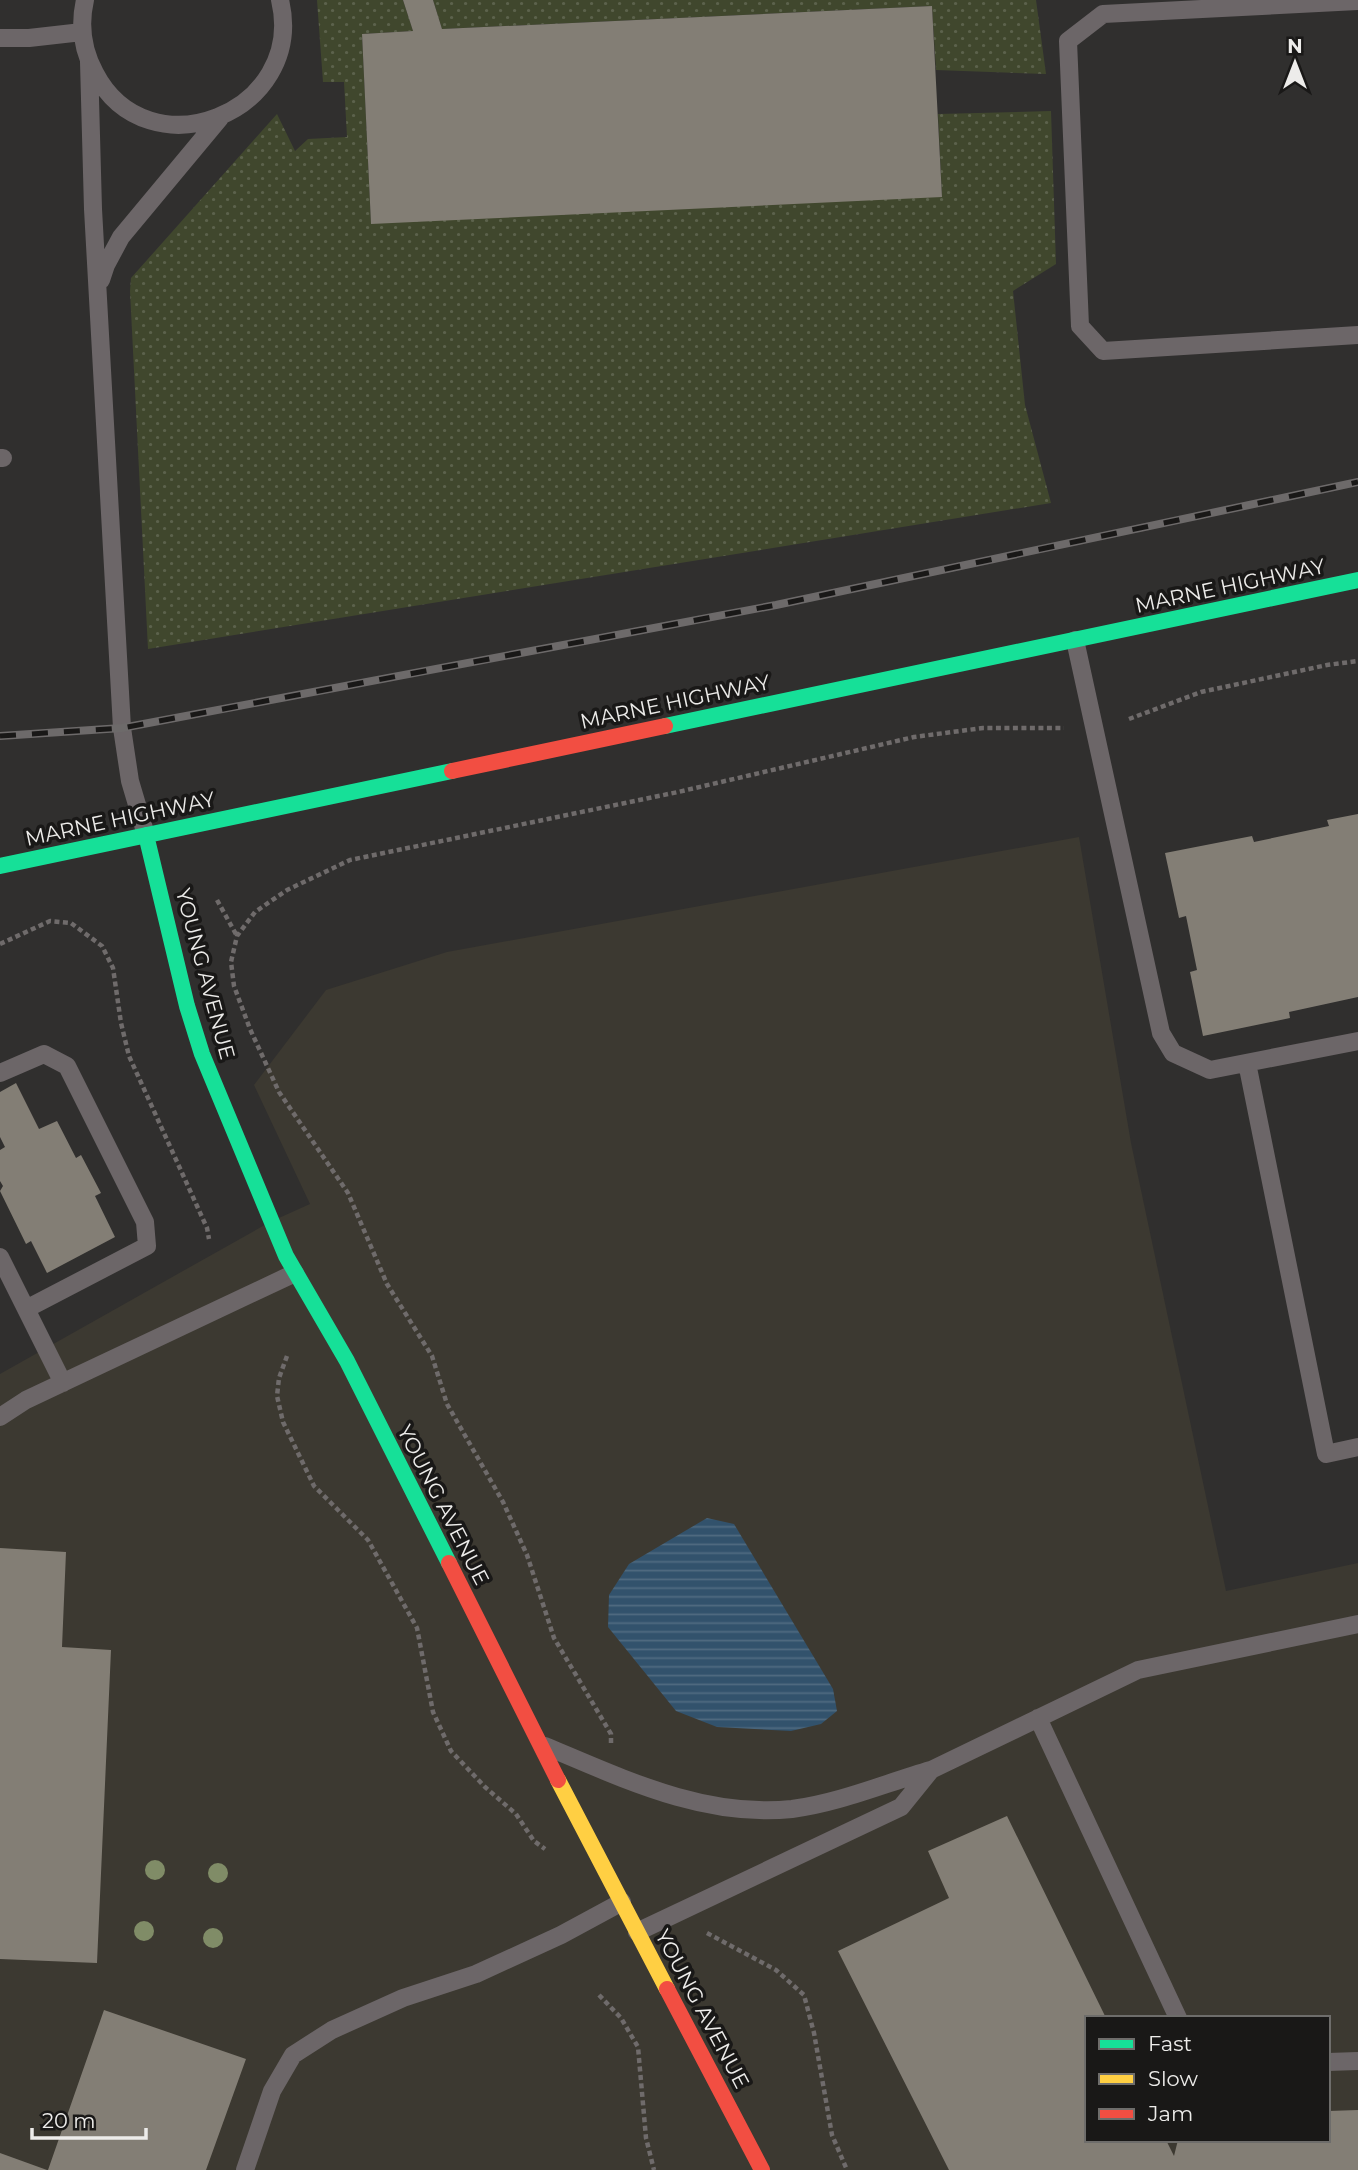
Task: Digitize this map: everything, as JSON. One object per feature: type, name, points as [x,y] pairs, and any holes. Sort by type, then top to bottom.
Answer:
[{"type":"street","name":"MARNE HIGHWAY","points":[[0,866],[1358,580]]},
{"type":"street","name":"YOUNG AVENUE","points":[[146,835],[187,1006],[202,1054],[270,1222],[295,1273],[347,1361],[540,1744],[762,2170]]},
{"type":"lane","points":[[85,0],[82,32],[89,62],[93,209],[122,728],[130,781],[146,835]]},
{"type":"lane","points":[[89,62],[108,92],[121,104],[147,118],[161,123],[191,124],[220,118],[257,93],[273,69],[282,40],[280,0]]},
{"type":"lane","points":[[1358,1],[1103,14],[1068,41],[1080,326],[1103,351],[1358,335]]},
{"type":"lane","points":[[0,38],[29,38],[82,32]]},
{"type":"lane","points":[[99,290],[106,265],[121,237],[220,118]]},
{"type":"lane","points":[[1075,640],[1161,1032],[1173,1053],[1210,1070],[1358,1042]]},
{"type":"lane","points":[[0,1073],[44,1054],[67,1066],[145,1222],[147,1246],[26,1309]]},
{"type":"lane","points":[[1247,1063],[1326,1454],[1358,1447]]},
{"type":"lane","points":[[0,1257],[63,1382]]},
{"type":"lane","points":[[0,1417],[26,1400],[295,1273]]},
{"type":"lane","points":[[540,1744],[648,1790],[725,1807],[766,1810],[814,1805],[932,1770],[1138,1670],[1358,1624]]},
{"type":"lane","points":[[1038,1718],[1177,2016]]},
{"type":"lane","points":[[638,1932],[901,1807],[932,1770]]},
{"type":"lane","points":[[245,2170],[272,2091],[293,2055],[332,2031],[402,1998],[477,1974],[561,1935],[622,1902]]},
{"type":"lane","points":[[1330,2062],[1358,2061]]},
{"type":"path","points":[[1129,719],[1201,692],[1358,661]]},
{"type":"path","points":[[611,1743],[611,1734],[554,1638],[527,1555],[503,1502],[447,1404],[432,1356],[387,1284],[348,1193],[273,1080],[234,986],[231,961],[237,936],[255,912],[265,905],[288,890],[350,860],[678,792],[914,737],[983,728],[1064,728]]},
{"type":"path","points":[[217,900],[237,936]]},
{"type":"path","points":[[0,944],[50,921],[71,923],[102,946],[113,968],[129,1056],[207,1228],[209,1239]]},
{"type":"path","points":[[287,1356],[279,1378],[277,1396],[283,1422],[314,1486],[368,1540],[417,1628],[433,1713],[451,1751],[485,1787],[516,1814],[534,1841],[545,1849]]},
{"type":"path","points":[[707,1933],[776,1969],[804,1995],[814,2033],[832,2135],[847,2170]]},
{"type":"path","points":[[599,1995],[621,2018],[638,2048],[646,2138],[654,2170]]},
{"type":"shaded area","points":[[1079,837],[1131,1143],[1226,1591],[1358,1563],[1358,2170],[0,2170],[0,1374],[270,1222],[310,1204],[254,1085],[326,990],[447,952]]},
{"type":"green space","points":[[317,0],[403,0],[413,31],[362,34],[371,223],[942,196],[938,114],[1051,111],[1056,264],[1013,291],[1025,405],[1051,503],[148,649],[131,278],[277,114],[295,151],[308,139],[347,137],[344,82],[323,82]]},
{"type":"green space","points":[[433,0],[1036,0],[1046,74],[936,70],[932,6],[442,29]]},
{"type":"water","points":[[707,1518],[734,1524],[833,1689],[837,1711],[821,1724],[791,1731],[717,1727],[676,1711],[608,1627],[609,1595],[629,1564]]},
{"type":"building","points":[[403,0],[433,0],[442,29],[932,6],[942,197],[371,224],[362,34],[413,31]]},
{"type":"building","points":[[1358,814],[1358,997],[1289,1012],[1290,1018],[1203,1036],[1190,972],[1197,970],[1186,916],[1179,918],[1165,853],[1252,836],[1254,842],[1329,826],[1327,820]]},
{"type":"building","points":[[16,1083],[39,1129],[57,1121],[76,1158],[81,1155],[101,1193],[95,1196],[115,1237],[47,1273],[31,1241],[26,1244],[0,1191],[3,1186],[0,1181],[0,1150],[5,1147],[0,1137],[0,1092]]},
{"type":"building","points":[[0,1548],[66,1552],[62,1647],[111,1650],[97,1963],[0,1959]]},
{"type":"building","points":[[1007,1816],[1105,2016],[1085,2016],[1085,2142],[1167,2142],[1174,2156],[1178,2142],[1330,2142],[1330,2111],[1358,2110],[1358,2170],[949,2170],[838,1951],[949,1898],[928,1851]]},
{"type":"building","points":[[104,2010],[246,2059],[206,2170],[48,2170]]},
{"type":"building","points":[[0,2153],[47,2170],[0,2170]]},
{"type":"railway","points":[[0,736],[122,728],[776,605],[1358,482]]},
{"type":"traffic: fast","points":[[665,726],[1358,580]]},
{"type":"traffic: fast","points":[[0,866],[452,771]]},
{"type":"traffic: fast","points":[[146,835],[187,1006],[202,1054],[286,1256],[347,1361],[449,1563]]},
{"type":"traffic: slow","points":[[558,1780],[667,1989]]},
{"type":"traffic: jam","points":[[452,771],[665,726]]},
{"type":"traffic: jam","points":[[449,1563],[558,1780]]},
{"type":"traffic: jam","points":[[667,1989],[762,2170]]}]
